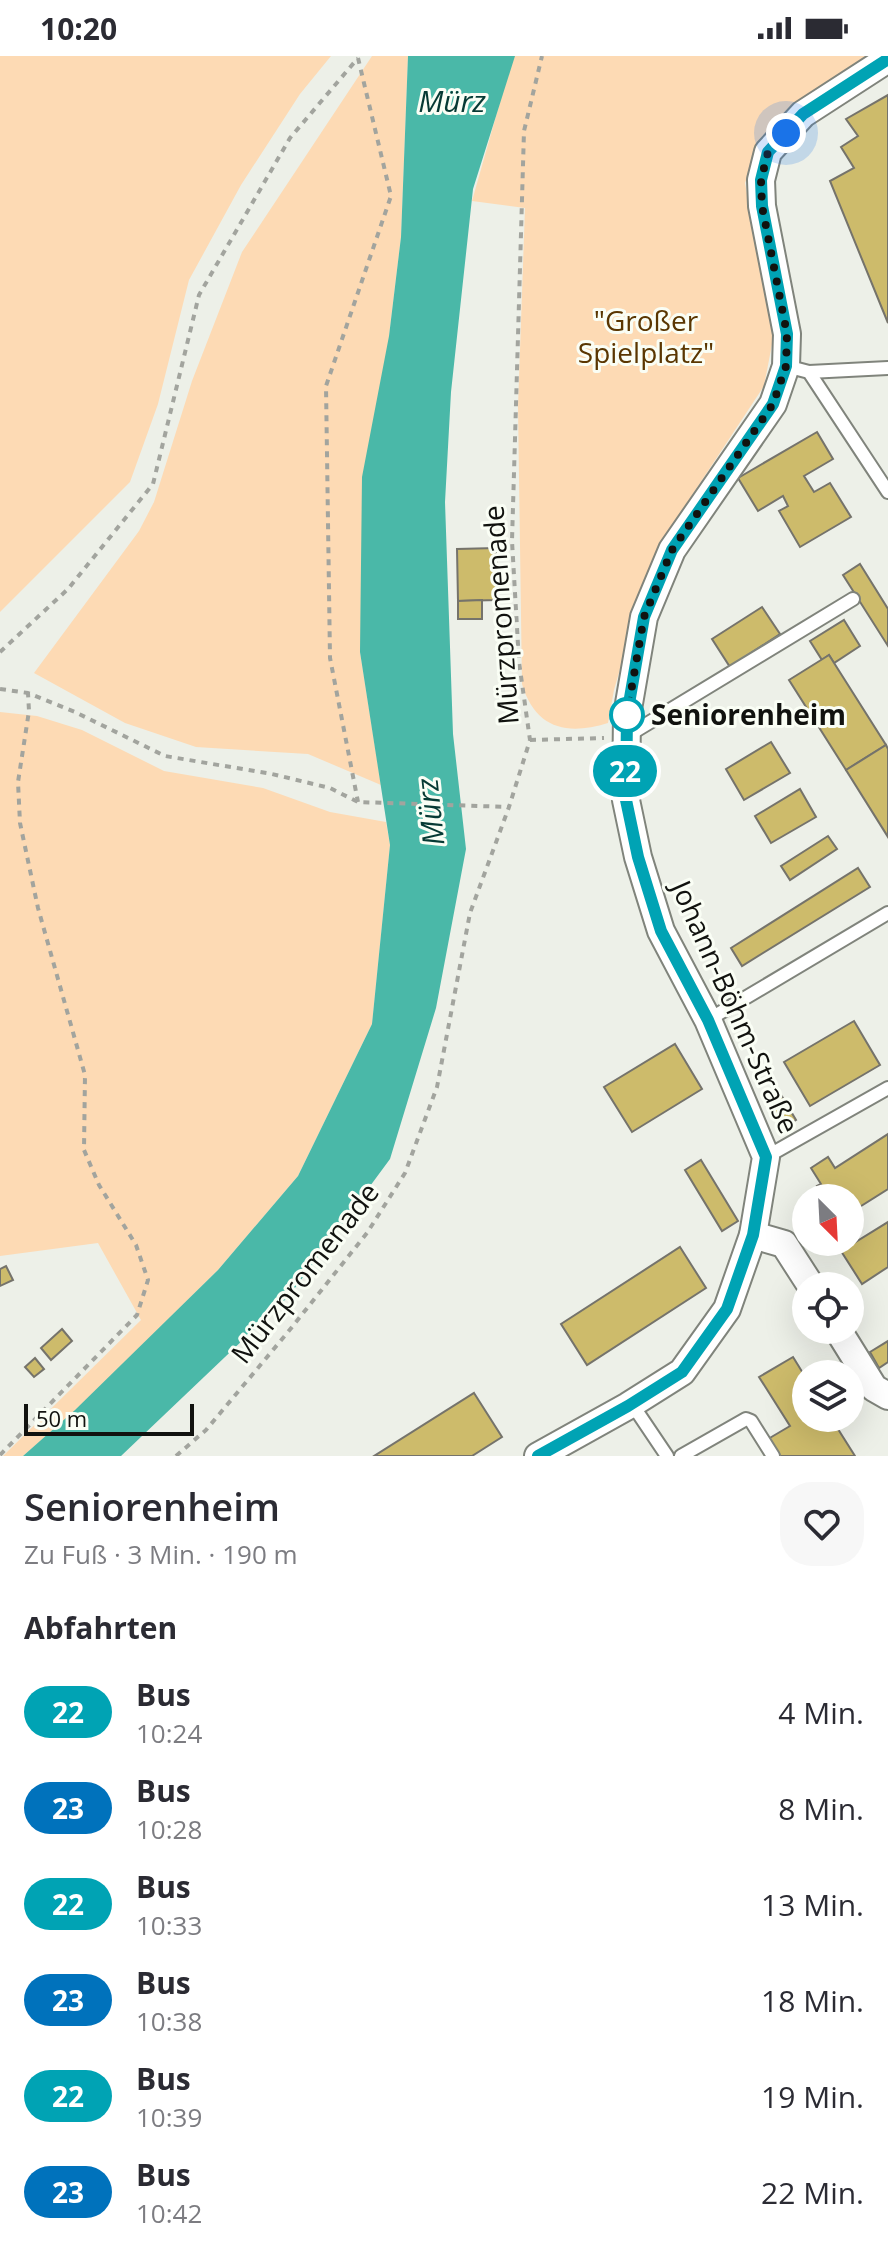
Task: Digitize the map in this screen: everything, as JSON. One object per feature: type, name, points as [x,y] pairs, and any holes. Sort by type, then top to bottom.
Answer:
[{"type":"street","name":"Johann-Böhm-Straße","points":[[538,1456],[632,1404],[682,1372],[727,1309],[753,1235],[766,1157],[708,1020],[661,931],[638,857],[626,800],[625,737],[644,617],[672,550],[798,369],[787,334],[762,206],[761,180],[768,152],[803,114],[888,59]]},
{"type":"street","points":[[753,1235],[784,1244],[802,1272]]},
{"type":"street","points":[[847,1344],[874,1388],[888,1396]]},
{"type":"lane","points":[[798,369],[888,368]]},
{"type":"lane","points":[[798,369],[888,492]]},
{"type":"lane","points":[[625,737],[853,599]]},
{"type":"lane","points":[[708,1020],[888,913]]},
{"type":"lane","points":[[766,1157],[888,1088]]},
{"type":"lane","points":[[632,1404],[667,1456]]},
{"type":"lane","points":[[681,1456],[746,1419],[751,1421],[773,1456]]},
{"type":"path","name":"Mürzpromenade","points":[[176,1456],[206,1430],[298,1319],[367,1233],[405,1173],[437,1087],[470,913],[530,740],[519,662],[512,541],[524,131],[542,56]]},
{"type":"path","points":[[358,57],[391,196],[326,386],[330,658],[361,803]]},
{"type":"path","points":[[0,652],[68,589],[153,484],[199,295],[290,138],[358,57]]},
{"type":"path","points":[[0,689],[28,693],[75,712],[165,756],[272,774],[330,788],[361,803],[509,807]]},
{"type":"path","points":[[0,1455],[137,1315],[148,1280],[136,1245],[99,1185],[84,1150],[85,1075],[38,908],[20,823],[18,782],[29,711],[28,693]]},
{"type":"path","points":[[530,740],[625,737]]},
{"type":"green space","points":[[0,56],[331,56],[300,94],[241,185],[189,280],[158,404],[130,482],[0,612]]},
{"type":"green space","points":[[372,56],[408,56],[401,237],[360,652],[381,785],[308,754],[196,747],[125,723],[34,673],[139,531],[154,502],[192,381],[242,252]]},
{"type":"green space","name":"\"Großer Spielplatz\"","points":[[513,56],[868,56],[763,135],[745,183],[774,334],[764,386],[677,518],[643,589],[614,690],[608,723],[579,729],[554,725],[544,719],[528,699],[522,684],[518,407],[525,208],[472,201]]},
{"type":"green space","points":[[0,712],[37,716],[82,730],[164,771],[263,788],[330,812],[386,822],[390,845],[372,1024],[298,1176],[218,1270],[75,1411],[23,1456],[3,1456],[141,1320],[98,1243],[0,1256]]},
{"type":"water","name":"Mürz","points":[[408,56],[515,56],[473,189],[451,392],[445,502],[453,734],[466,849],[436,1008],[390,1159],[289,1296],[121,1456],[23,1456],[75,1410],[218,1270],[298,1176],[372,1024],[390,845],[360,652],[362,477],[389,336],[401,237]]},
{"type":"building","points":[[888,95],[888,323],[830,181],[854,168],[841,147],[858,136],[846,119]]},
{"type":"building","points":[[817,432],[833,459],[804,476],[814,492],[830,483],[851,517],[800,547],[779,511],[788,506],[783,496],[758,511],[738,478]]},
{"type":"building","points":[[496,548],[497,600],[458,601],[457,549]]},
{"type":"building","points":[[860,564],[888,609],[888,646],[843,575]]},
{"type":"building","points":[[482,600],[482,619],[458,619],[458,601]]},
{"type":"building","points":[[762,607],[780,634],[730,667],[712,639]]},
{"type":"building","points":[[844,620],[860,646],[834,663],[829,655],[822,660],[810,641]]},
{"type":"building","points":[[829,655],[886,745],[846,770],[789,680]]},
{"type":"building","points":[[771,742],[790,773],[744,800],[726,769]]},
{"type":"building","points":[[886,745],[888,749],[888,837],[846,770]]},
{"type":"building","points":[[800,789],[816,817],[771,843],[755,816]]},
{"type":"building","points":[[828,836],[837,849],[790,880],[781,866]]},
{"type":"building","points":[[858,868],[870,887],[742,966],[731,948]]},
{"type":"building","points":[[854,1021],[880,1065],[810,1106],[784,1062]]},
{"type":"building","points":[[675,1044],[702,1089],[632,1132],[604,1087]]},
{"type":"building","points":[[777,1088],[796,1120],[783,1128],[763,1096]]},
{"type":"building","points":[[888,1134],[888,1189],[864,1204],[864,1184],[821,1184],[811,1168],[828,1157],[835,1168]]},
{"type":"building","points":[[701,1160],[738,1221],[722,1231],[685,1170]]},
{"type":"building","points":[[888,1222],[888,1267],[864,1283],[864,1272],[854,1272],[844,1256],[864,1256],[864,1237]]},
{"type":"building","points":[[680,1247],[706,1288],[587,1365],[561,1324]]},
{"type":"building","points":[[6,1266],[13,1280],[0,1286],[0,1269]]},
{"type":"building","points":[[62,1329],[72,1341],[51,1360],[41,1348]]},
{"type":"building","points":[[888,1341],[888,1362],[879,1368],[870,1352]]},
{"type":"building","points":[[793,1357],[792,1432],[840,1432],[855,1456],[778,1456],[768,1439],[790,1426],[759,1377]]},
{"type":"building","points":[[35,1358],[44,1369],[34,1377],[25,1367]]},
{"type":"building","points":[[474,1393],[502,1437],[472,1456],[374,1456]]},
{"type":"bus line","name":"22","points":[[538,1456],[682,1372],[727,1309],[753,1235],[766,1157],[708,1020],[661,931],[638,857],[626,800],[627,715],[644,617],[672,550],[773,404],[786,366],[787,334],[762,206],[761,180],[768,152],[803,114],[888,59]]},
{"type":"place","name":"Seniorenheim","points":[[627,715]]},
{"type":"route","points":[[627,715],[644,617],[672,550],[773,404],[786,366],[787,334],[762,206],[761,180],[768,152],[786,133]]}]
